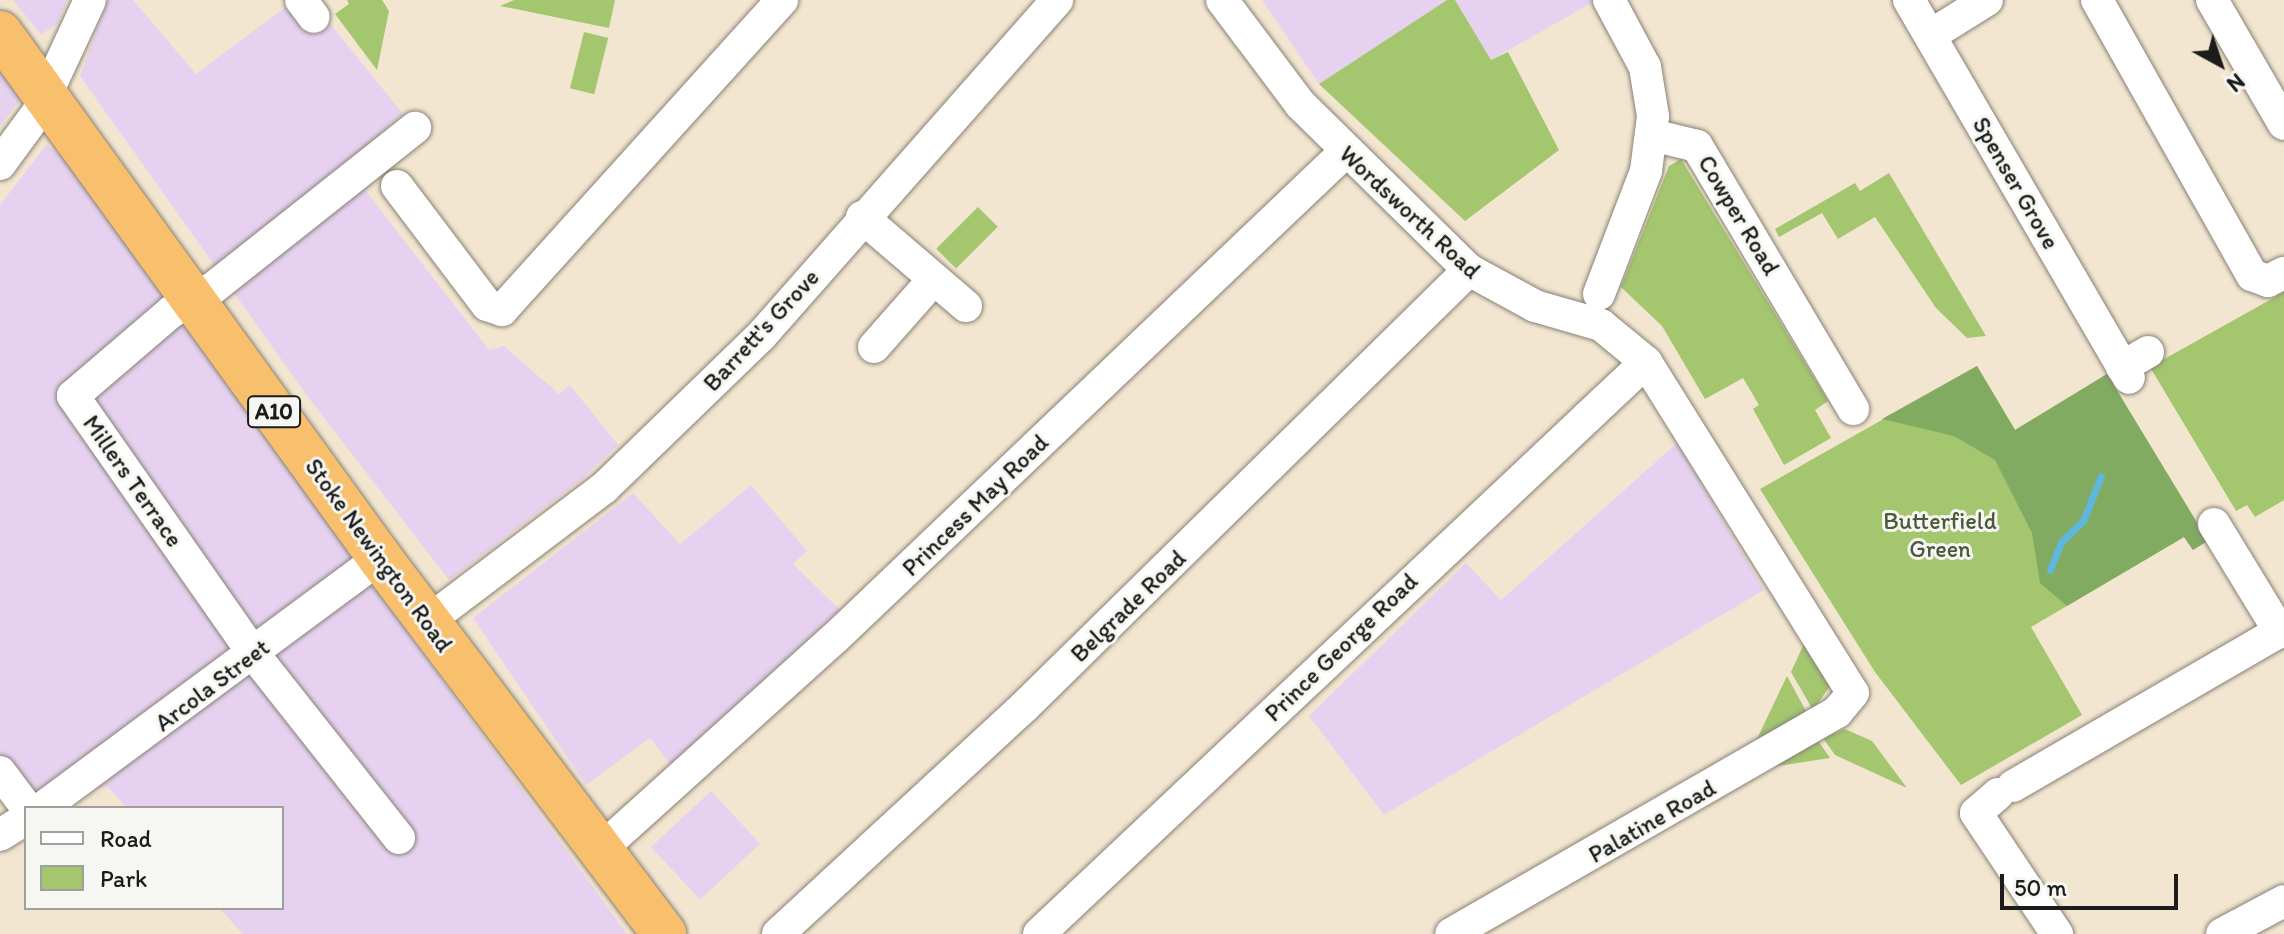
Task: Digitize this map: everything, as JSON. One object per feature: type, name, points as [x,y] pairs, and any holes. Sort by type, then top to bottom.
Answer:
[{"type":"highway","name":"A10","points":[[0,33],[46,93]]},
{"type":"highway","name":"Stoke Newington Road","points":[[46,93],[380,558],[664,934]]},
{"type":"street","points":[[0,164],[46,93],[90,0]]},
{"type":"street","points":[[387,173],[487,305],[502,310],[782,0]]},
{"type":"street","name":"Barrett's Grove","points":[[428,621],[604,488],[761,336],[862,217],[1057,0]]},
{"type":"street","name":"Wordsworth Road","points":[[1222,0],[1300,104],[1345,152],[1469,270],[1535,306],[1601,325],[1646,362],[1723,483]]},
{"type":"street","points":[[1599,294],[1646,171],[1652,135],[1645,67],[1609,0]]},
{"type":"street","name":"Spenser Grove","points":[[1909,0],[2133,366]]},
{"type":"street","points":[[1931,35],[1987,0]]},
{"type":"street","points":[[2097,0],[2252,275],[2268,281],[2284,273]]},
{"type":"street","points":[[2212,0],[2284,124]]},
{"type":"street","points":[[193,300],[387,173],[415,128]]},
{"type":"street","name":"Cowper Road","points":[[1652,135],[1697,146],[1853,409]]},
{"type":"street","name":"Princess May Road","points":[[599,851],[835,638],[1345,152]]},
{"type":"street","points":[[862,217],[966,306]]},
{"type":"street","name":"Belgrade Road","points":[[778,934],[1024,707],[1469,270]]},
{"type":"street","points":[[874,347],[933,280]]},
{"type":"street","name":"Millers Terrace","points":[[193,300],[73,396],[253,653]]},
{"type":"street","name":"Prince George Road","points":[[1039,934],[1646,362]]},
{"type":"street","name":"Palatine Road","points":[[1451,934],[1850,694],[1723,483]]},
{"type":"street","points":[[2052,933],[1996,798],[2280,639],[2214,524]]},
{"type":"street","name":"Arcola Street","points":[[45,806],[380,558]]},
{"type":"street","points":[[253,653],[399,838]]},
{"type":"street","points":[[0,772],[26,806]]},
{"type":"street","points":[[0,835],[24,820]]},
{"type":"street","points":[[2222,934],[2284,901]]},
{"type":"shaded area","points":[[13,0],[67,0],[58,23],[41,35]]},
{"type":"shaded area","points":[[108,0],[133,0],[196,74],[295,0],[311,0],[403,114],[345,164],[489,350],[504,346],[559,394],[570,385],[618,445],[581,480],[449,580],[308,397],[80,76]]},
{"type":"shaded area","points":[[1262,0],[1447,0],[1319,84]]},
{"type":"shaded area","points":[[1455,0],[1597,0],[1491,60]]},
{"type":"shaded area","points":[[0,70],[22,98],[0,126]]},
{"type":"shaded area","points":[[46,145],[60,154],[627,934],[243,934],[221,910],[284,910],[284,806],[125,806],[107,786],[16,810],[0,788],[0,205]]},
{"type":"shaded area","points":[[1677,443],[1764,590],[1384,815],[1309,716],[1466,563],[1501,600]]},
{"type":"shaded area","points":[[751,485],[807,551],[793,564],[840,610],[671,765],[650,738],[586,785],[473,618],[633,493],[680,544]]},
{"type":"shaded area","points":[[711,791],[760,844],[700,900],[651,847]]},
{"type":"green space","points":[[347,0],[382,0],[389,11],[377,70],[335,14],[349,4]]},
{"type":"green space","points":[[514,0],[615,0],[609,28],[500,6]]},
{"type":"green space","points":[[1447,0],[1455,0],[1491,60],[1508,52],[1559,150],[1465,221],[1319,84]]},
{"type":"green space","points":[[584,32],[608,38],[594,94],[570,88]]},
{"type":"green space","points":[[1681,159],[1828,401],[1815,410],[1831,438],[1784,465],[1753,409],[1759,405],[1743,378],[1705,399],[1662,326],[1621,287],[1669,166]]},
{"type":"green space","points":[[1889,173],[1986,336],[1967,338],[1936,308],[1875,217],[1838,239],[1822,213],[1779,237],[1775,229],[1855,183],[1860,191]]},
{"type":"green space","points":[[978,207],[998,227],[956,269],[936,249]]},
{"type":"green space","points":[[2284,292],[2284,500],[2255,517],[2247,505],[2236,511],[2150,367]]},
{"type":"green space","name":"Butterfield Green","points":[[1977,366],[2015,430],[2107,374],[2198,524],[2193,550],[2184,537],[2031,627],[2082,715],[1961,785],[1875,672],[1760,489]]},
{"type":"green space","points":[[1977,366],[2015,430],[2107,374],[2208,541],[2193,550],[2184,537],[2067,606],[2040,583],[2032,533],[1995,460],[1954,436],[1882,419]]},
{"type":"green space","points":[[1807,637],[1830,686],[1813,710],[1791,672]]},
{"type":"green space","points":[[1787,676],[1807,713],[1756,741]]},
{"type":"green space","points":[[1845,729],[1872,741],[1907,788],[1835,755],[1823,738]]},
{"type":"green space","points":[[1817,739],[1830,758],[1771,767]]},
{"type":"waterway","points":[[2050,570],[2062,541],[2083,521],[2101,476]]}]
